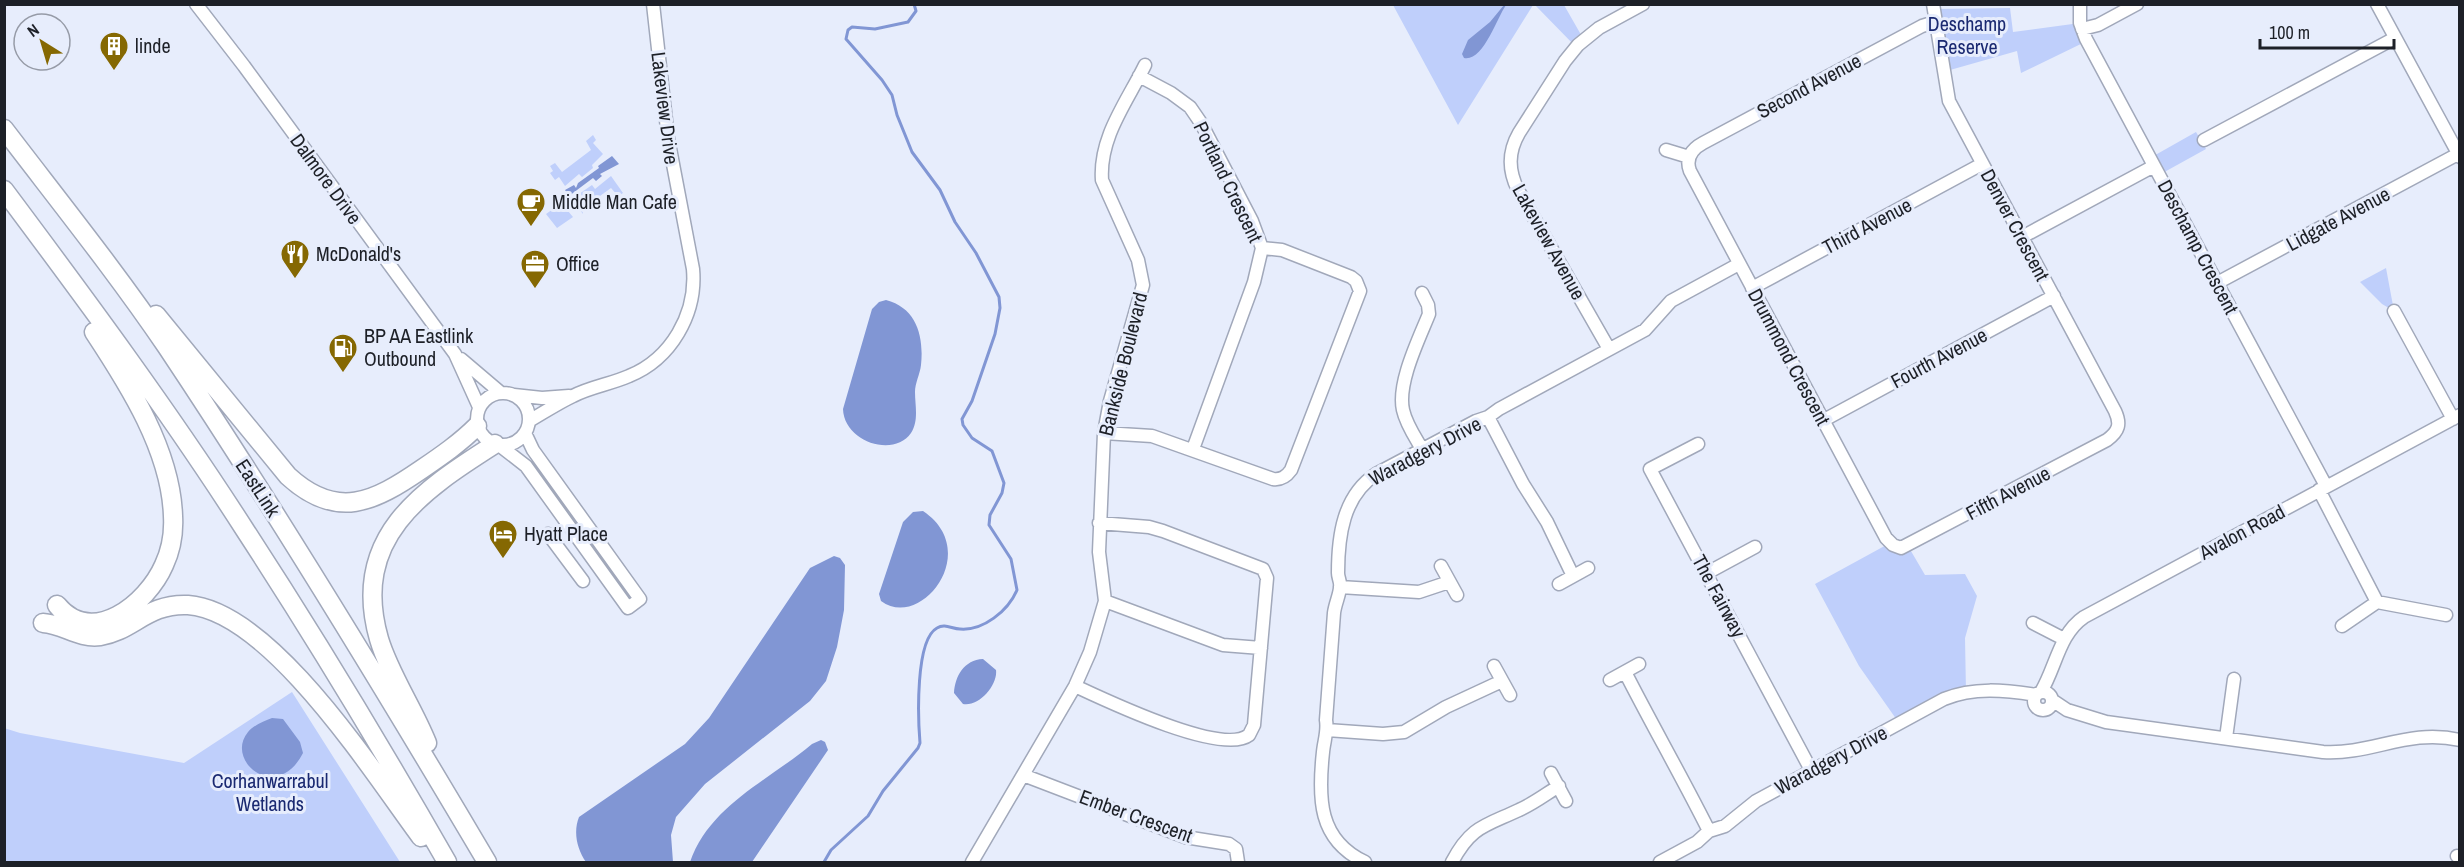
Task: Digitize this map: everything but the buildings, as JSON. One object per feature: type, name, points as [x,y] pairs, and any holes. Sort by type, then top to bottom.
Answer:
[{"type":"highway","name":"EastLink","points":[[4,129],[121,283],[166,347],[343,621],[488,862]]},
{"type":"highway","name":"EastLink","points":[[4,190],[130,361],[244,528],[392,766],[447,862]]},
{"type":"highway","points":[[57,604],[74,620],[81,622],[99,623],[114,617],[144,594],[155,581],[168,553],[174,528],[172,498],[167,479],[141,410],[119,370],[68,294],[60,265]]},
{"type":"highway","points":[[121,283],[163,322],[288,476],[321,498],[349,502],[380,496],[447,452],[477,426]]},
{"type":"highway","points":[[444,790],[416,715],[379,639],[374,604],[375,574],[386,541],[409,506],[433,486],[497,445]]},
{"type":"highway","points":[[43,623],[58,625],[84,635],[97,636],[119,630],[154,610],[176,605],[206,609],[238,625],[278,656],[304,682],[441,862]]},
{"type":"street","name":"Dalmore Drive","points":[[196,4],[455,354],[479,407]]},
{"type":"street","name":"Lakeview Drive","points":[[506,393],[542,398],[573,395],[631,375],[657,359],[681,329],[692,297],[692,261],[668,138],[653,4]]},
{"type":"street","name":"Lakeview Avenue","points":[[1609,349],[1518,190],[1511,172],[1510,156],[1513,143],[1571,52],[1599,28],[1643,4]]},
{"type":"street","name":"Denver Crescent","points":[[1933,4],[1949,101],[2115,411],[2119,425],[2113,435]]},
{"type":"street","name":"Deschamp Crescent","points":[[2080,4],[2082,29],[2217,283],[2378,603]]},
{"type":"street","points":[[2082,29],[2098,25],[2137,4]]},
{"type":"street","points":[[2377,4],[2459,156]]},
{"type":"street","name":"Second Avenue","points":[[1689,158],[1693,149],[1710,139],[1922,26],[1935,22]]},
{"type":"street","points":[[2204,140],[2395,38]]},
{"type":"street","name":"Portland Crescent","points":[[1142,71],[1190,107],[1252,221],[1262,248],[1254,282],[1193,449]]},
{"type":"street","name":"Bankside Boulevard","points":[[972,862],[1075,686],[1090,652],[1105,601],[1099,552],[1104,433],[1110,401],[1143,285],[1138,260],[1102,180],[1101,166],[1107,137],[1142,71]]},
{"type":"street","points":[[1666,150],[1689,158]]},
{"type":"street","name":"Lidgate Avenue","points":[[2217,283],[2459,156]]},
{"type":"street","name":"Drummond Crescent","points":[[1689,158],[1690,171],[1886,538],[1893,545],[1901,548]]},
{"type":"street","name":"Third Avenue","points":[[1752,288],[1982,164]]},
{"type":"street","points":[[2022,237],[2154,166]]},
{"type":"street","points":[[1104,433],[1152,436],[1273,479],[1284,478],[1292,470],[1359,297],[1359,286],[1351,277],[1282,250],[1262,248]]},
{"type":"street","name":"Waradgery Drive","points":[[1365,862],[1348,859],[1332,833],[1320,802],[1336,597],[1340,587],[1338,574],[1342,527],[1352,498],[1368,479],[1476,421],[1488,417],[1649,327],[1665,307],[1680,295],[1739,264]]},
{"type":"street","points":[[1422,293],[1428,305],[1429,314],[1403,384],[1402,398],[1405,415],[1422,449]]},
{"type":"street","name":"Fourth Avenue","points":[[1824,420],[2054,296]]},
{"type":"street","points":[[2394,311],[2456,417]]},
{"type":"street","name":"Dalmore Drive","points":[[455,354],[506,393]]},
{"type":"street","points":[[506,393],[523,402],[529,414],[527,427],[533,450],[640,599],[628,608],[526,466],[484,438],[477,426],[479,407],[488,397],[506,393]]},
{"type":"street","name":"Lakeview Drive","points":[[527,427],[573,395]]},
{"type":"street","points":[[1488,417],[1523,484],[1547,522],[1573,576]]},
{"type":"street","name":"Avalon Road","points":[[2043,699],[2064,639],[2075,623],[2084,616],[2456,417]]},
{"type":"street","points":[[497,445],[514,443],[527,427]]},
{"type":"street","name":"Fifth Avenue","points":[[1901,548],[2113,435]]},
{"type":"street","name":"The Fairway","points":[[1698,444],[1650,469],[1811,770]]},
{"type":"street","points":[[1075,686],[1143,716],[1194,734],[1238,740],[1249,735],[1254,725],[1267,578],[1263,569],[1149,527],[1099,523]]},
{"type":"street","points":[[548,534],[583,581]]},
{"type":"street","points":[[587,551],[599,542]]},
{"type":"street","points":[[1707,573],[1755,547]]},
{"type":"street","points":[[1441,566],[1456,595]]},
{"type":"street","points":[[1559,584],[1588,568]]},
{"type":"street","points":[[1340,587],[1419,592],[1449,582]]},
{"type":"street","points":[[1105,601],[1223,645],[1261,648]]},
{"type":"street","points":[[2342,626],[2378,603],[2446,615]]},
{"type":"street","points":[[2032,623],[2064,639]]},
{"type":"street","points":[[1611,680],[1639,664]]},
{"type":"street","points":[[1494,666],[1510,695]]},
{"type":"street","points":[[1625,672],[1710,831]]},
{"type":"street","points":[[2226,738],[2234,679]]},
{"type":"street","points":[[1327,730],[1383,734],[1404,732],[1446,707],[1502,681]]},
{"type":"street","name":"Waradgery Drive","points":[[1660,862],[1697,842],[1710,831],[1725,826],[1756,801],[1811,770],[1955,695],[1979,690],[2015,693],[2043,699],[2067,710],[2113,723],[2334,753],[2358,750],[2414,736],[2460,740]]},
{"type":"street","points":[[1551,773],[1566,801]]},
{"type":"street","name":"Ember Crescent","points":[[1023,775],[1185,837],[1229,844],[1236,849],[1238,862]]},
{"type":"street","points":[[1452,862],[1460,847],[1478,828],[1524,808],[1559,786]]},
{"type":"green space","points":[[1393,5],[1533,5],[1458,125]]},
{"type":"green space","points":[[1535,5],[1564,5],[1584,40],[1576,47]]},
{"type":"green space","name":"Deschamp Reserve","points":[[2010,8],[2013,32],[2080,23],[2087,41],[2021,73],[2017,51],[1943,72],[1933,9]]},
{"type":"green space","points":[[2196,132],[2206,149],[2159,175],[2150,158]]},
{"type":"green space","points":[[593,135],[596,140],[593,143],[603,154],[592,165],[593,168],[582,177],[579,174],[565,186],[559,177],[555,180],[550,173],[553,171],[550,166],[555,163],[562,172],[591,150],[586,141]]},
{"type":"green space","points":[[611,176],[623,193],[618,196],[611,188],[582,209],[583,214],[576,205],[583,200],[579,194],[592,185],[595,189]]},
{"type":"green space","points":[[563,202],[565,204],[568,202],[572,208],[568,211],[573,217],[557,228],[546,214]]},
{"type":"green space","points":[[2386,268],[2394,311],[2382,304],[2360,282]]},
{"type":"green space","points":[[1890,543],[1908,546],[1925,575],[1965,574],[1977,596],[1965,638],[1966,692],[1899,723],[1859,666],[1815,584]]},
{"type":"green space","name":"Corhanwarrabul Wetlands","points":[[292,692],[400,862],[5,862],[4,728],[20,733],[184,763]]},
{"type":"shaded area","points":[[1506,5],[1483,46],[1471,57],[1464,58],[1462,54],[1468,40],[1490,22]]},
{"type":"shaded area","points":[[612,156],[619,164],[600,174],[602,176],[596,181],[593,178],[569,196],[565,190],[574,185],[576,188],[578,183]]},
{"type":"shaded area","points":[[886,300],[897,304],[911,317],[919,334],[922,354],[915,389],[916,418],[911,433],[903,440],[882,445],[860,438],[846,421],[843,409],[872,309],[879,302]]},
{"type":"shaded area","points":[[923,511],[940,528],[947,546],[947,565],[940,582],[928,596],[913,605],[897,607],[881,601],[879,594],[903,522],[913,512]]},
{"type":"shaded area","points":[[834,556],[840,558],[845,565],[844,610],[837,647],[826,681],[810,701],[705,784],[676,817],[671,835],[673,862],[586,862],[577,840],[576,829],[579,817],[685,744],[709,718],[810,568]]},
{"type":"shaded area","points":[[983,659],[996,670],[994,682],[981,699],[963,704],[954,693],[956,681],[966,666]]},
{"type":"shaded area","points":[[272,718],[283,719],[300,742],[303,753],[292,768],[280,775],[268,776],[248,765],[243,755],[242,743],[250,730]]},
{"type":"shaded area","points":[[821,740],[825,742],[828,750],[752,862],[690,862],[699,842],[726,809],[812,744]]},
{"type":"waterway","points":[[824,862],[831,850],[868,816],[883,791],[918,748],[920,743],[921,663],[930,635],[940,627],[969,629],[986,623],[1008,605],[1017,590],[1011,559],[989,525],[990,515],[1002,493],[1004,483],[992,451],[972,438],[963,425],[962,419],[972,401],[995,334],[1000,308],[999,297],[976,253],[955,222],[940,190],[912,152],[897,115],[892,95],[846,39],[848,30],[852,27],[875,29],[908,22],[916,11],[914,4]]},
{"type":"place","name":"linde","points":[[114,72]]},
{"type":"place","name":"Middle Man Cafe","points":[[531,228]]},
{"type":"place","name":"McDonald's","points":[[295,280]]},
{"type":"place","name":"Office","points":[[535,290]]},
{"type":"place","name":"BP AA Eastlink Outbound","points":[[343,374]]},
{"type":"place","name":"Hyatt Place","points":[[503,560]]}]
